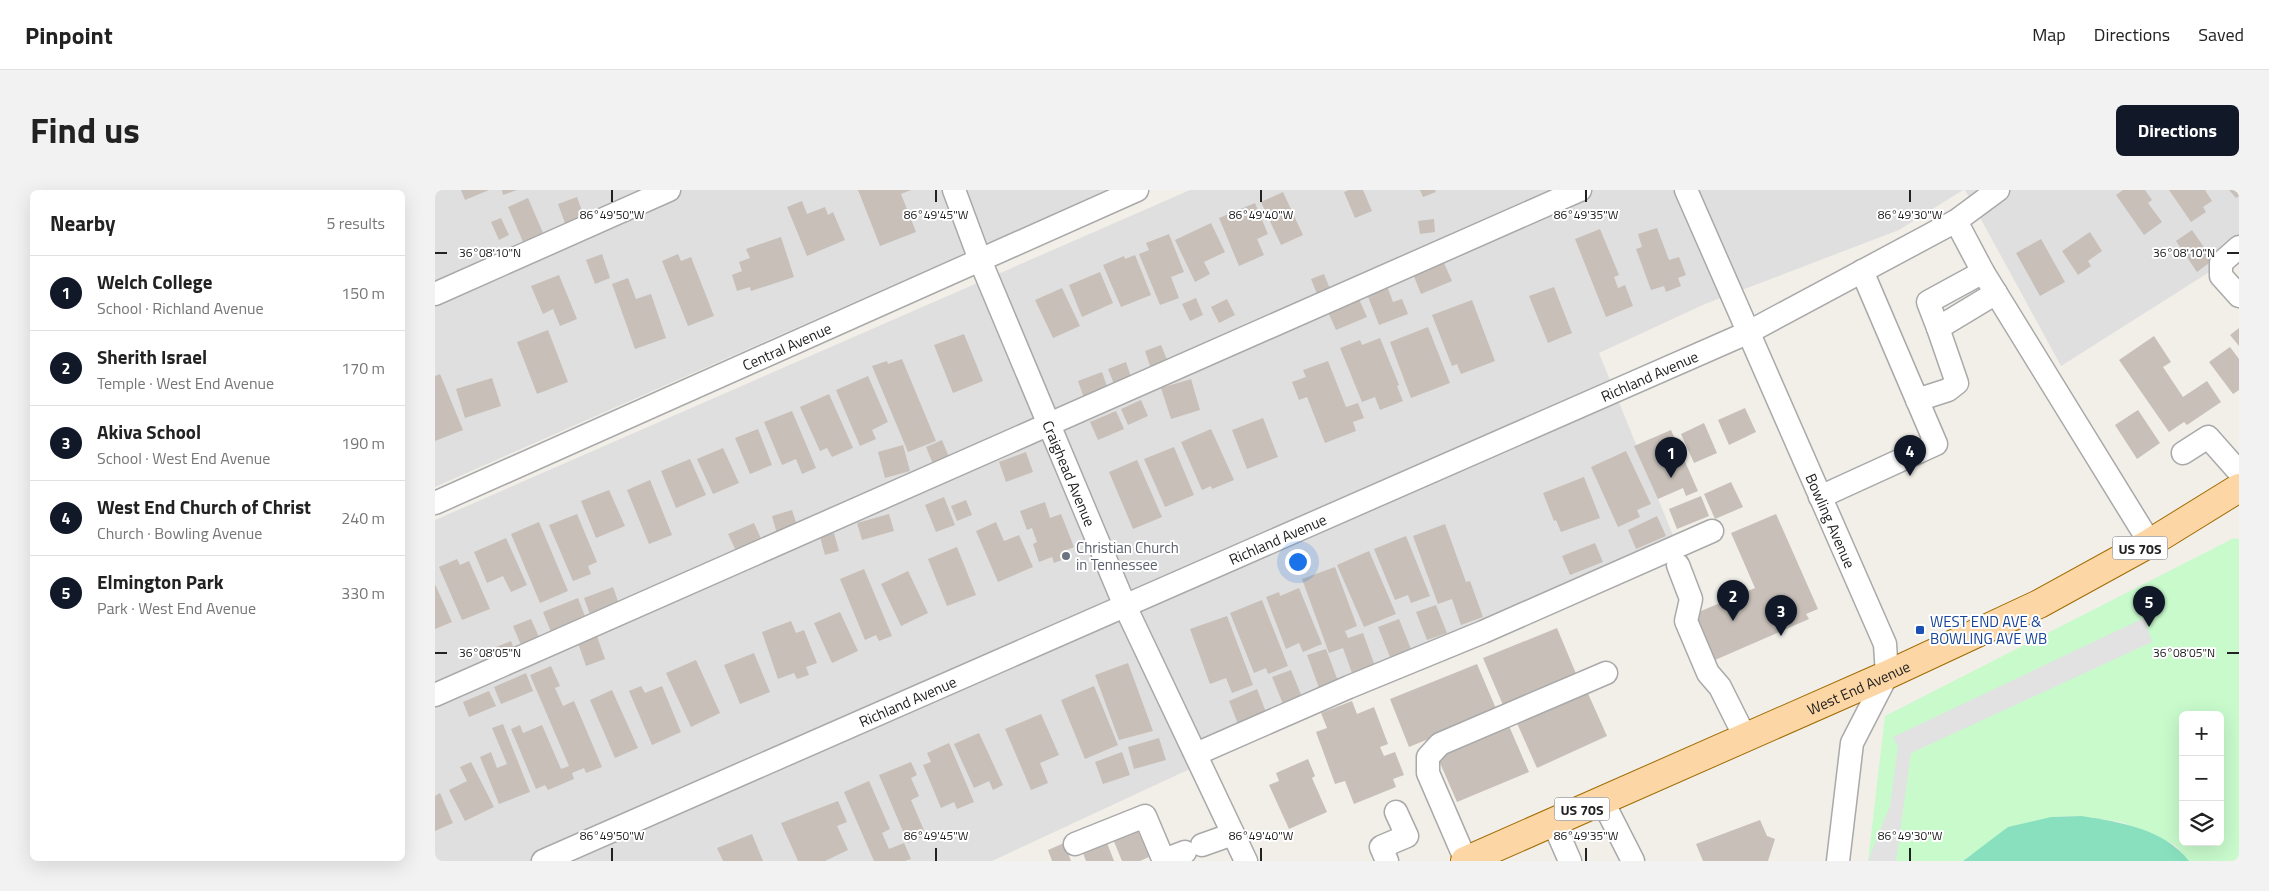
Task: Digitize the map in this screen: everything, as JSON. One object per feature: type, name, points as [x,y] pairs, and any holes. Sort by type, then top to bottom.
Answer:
[{"type":"main road","name":"West End Avenue","points":[[1466,861],[1887,674],[2039,604],[2150,542],[2239,488]]},
{"type":"street","points":[[435,294],[669,190]]},
{"type":"street","name":"Craighead Avenue","points":[[954,190],[980,260],[1125,606],[1246,861]]},
{"type":"street","name":"Central Avenue","points":[[435,503],[1137,190]]},
{"type":"street","points":[[435,695],[1579,190]]},
{"type":"street","name":"Bowling Avenue","points":[[1686,190],[1747,333],[1885,644],[1887,674]]},
{"type":"street","name":"Richland Avenue","points":[[543,861],[1747,333],[1956,221],[1998,190]]},
{"type":"street","points":[[1956,221],[1983,272],[2150,542]]},
{"type":"street","points":[[2239,247],[2221,263],[2221,276],[2239,296]]},
{"type":"street","points":[[1820,497],[1936,444],[1862,271]]},
{"type":"street","points":[[1917,400],[1948,390],[1957,383],[1939,328],[1928,302],[1983,272]]},
{"type":"street","points":[[1939,328],[1996,293]]},
{"type":"street","points":[[2183,453],[2216,432],[2239,472]]},
{"type":"street","points":[[1195,754],[1349,687],[1483,632],[1712,531]]},
{"type":"street","points":[[1678,565],[1691,599],[1687,622],[1709,673],[1720,688],[1745,737]]},
{"type":"street","points":[[1466,861],[1428,773],[1428,757],[1440,744],[1606,673]]},
{"type":"street","points":[[1838,861],[1852,743],[1887,674]]},
{"type":"street","points":[[1602,800],[1633,861]]},
{"type":"street","points":[[1387,861],[1381,847],[1407,836],[1396,812]]},
{"type":"street","points":[[1075,844],[1145,816],[1179,855],[1233,834]]},
{"type":"street","points":[[1553,822],[1569,861]]},
{"type":"shaded area","points":[[435,190],[1108,190],[435,487]]},
{"type":"shaded area","points":[[1190,190],[1963,190],[1899,230],[1705,304],[1599,353],[1676,543],[992,861],[435,861],[435,520]]},
{"type":"shaded area","points":[[1965,190],[2239,190],[2239,245],[2211,271],[2061,366]]},
{"type":"shaded area","points":[[2144,618],[2152,642],[1911,753],[1896,861],[1868,861],[1890,806],[1898,747],[1893,737]]},
{"type":"green space","points":[[2234,538],[2239,539],[2239,861],[2189,861],[2175,845],[2150,833],[2121,822],[2082,816],[2051,817],[1970,855],[1963,861],[1868,861],[1885,716]]},
{"type":"green space","points":[[2082,816],[2126,824],[2154,834],[2179,850],[2189,861],[1963,861],[2008,827],[2051,817]]},
{"type":"building","points":[[461,190],[489,190],[465,200]]},
{"type":"building","points":[[502,190],[517,190],[503,195]]},
{"type":"building","points":[[858,190],[911,190],[901,194],[916,232],[880,246]]},
{"type":"building","points":[[1363,190],[1372,211],[1355,218],[1344,192]]},
{"type":"building","points":[[1420,190],[1435,190],[1436,192],[1423,197]]},
{"type":"building","points":[[2123,190],[2145,190],[2152,200],[2148,203],[2162,222],[2144,235],[2116,195]]},
{"type":"building","points":[[2169,190],[2205,190],[2212,201],[2203,207],[2206,212],[2191,222]]},
{"type":"building","points":[[2229,190],[2239,190],[2239,196],[2236,198]]},
{"type":"building","points":[[1283,192],[1303,235],[1281,245],[1261,202]]},
{"type":"building","points":[[577,197],[585,219],[566,226],[558,204]]},
{"type":"building","points":[[528,198],[544,235],[524,244],[508,207]]},
{"type":"building","points":[[802,201],[807,214],[825,207],[828,215],[833,212],[845,240],[807,256],[787,207]]},
{"type":"building","points":[[1255,203],[1268,234],[1257,239],[1264,255],[1239,266],[1219,218]]},
{"type":"building","points":[[501,218],[509,235],[499,240],[491,222]]},
{"type":"building","points":[[1434,219],[1435,232],[1420,234],[1418,221]]},
{"type":"building","points":[[1211,223],[1225,252],[1204,262],[1210,274],[1195,282],[1175,240]]},
{"type":"building","points":[[1657,228],[1669,260],[1679,257],[1686,275],[1678,278],[1681,286],[1666,292],[1664,286],[1651,290],[1636,249],[1642,247],[1638,234]]},
{"type":"building","points":[[1600,229],[1619,275],[1614,277],[1618,288],[1625,285],[1633,306],[1606,317],[1575,239]]},
{"type":"building","points":[[2192,230],[2213,260],[2197,272],[2176,241]]},
{"type":"building","points":[[2090,232],[2102,251],[2088,261],[2091,266],[2078,275],[2062,251]]},
{"type":"building","points":[[1169,234],[1184,272],[1171,277],[1179,298],[1160,305],[1139,254],[1149,250],[1146,243]]},
{"type":"building","points":[[781,237],[794,277],[751,291],[750,287],[737,291],[732,275],[742,271],[739,262],[750,258],[746,249]]},
{"type":"building","points":[[2041,239],[2065,282],[2040,296],[2016,253]]},
{"type":"building","points":[[602,254],[610,278],[595,284],[586,260]]},
{"type":"building","points":[[678,254],[681,261],[691,257],[714,316],[688,326],[662,261]]},
{"type":"building","points":[[1135,255],[1151,295],[1121,307],[1103,265],[1124,256],[1125,259]]},
{"type":"building","points":[[1443,261],[1452,281],[1421,294],[1413,274]]},
{"type":"building","points":[[1100,272],[1113,303],[1082,317],[1069,285]]},
{"type":"building","points":[[1324,274],[1330,289],[1317,294],[1311,279]]},
{"type":"building","points":[[559,275],[577,319],[560,326],[553,309],[543,314],[531,286]]},
{"type":"building","points":[[628,278],[636,299],[651,294],[666,338],[635,349],[612,284]]},
{"type":"building","points":[[1387,286],[1393,302],[1402,299],[1408,314],[1379,325],[1367,294]]},
{"type":"building","points":[[1554,287],[1572,333],[1548,343],[1529,296]]},
{"type":"building","points":[[1062,288],[1080,326],[1053,338],[1035,300]]},
{"type":"building","points":[[1196,298],[1203,315],[1190,321],[1182,304]]},
{"type":"building","points":[[1227,299],[1235,315],[1219,323],[1211,307]]},
{"type":"building","points":[[1359,299],[1367,317],[1336,330],[1328,312]]},
{"type":"building","points":[[1472,300],[1495,361],[1461,374],[1457,364],[1452,366],[1432,315]]},
{"type":"building","points":[[1428,327],[1450,383],[1411,398],[1390,342]]},
{"type":"building","points":[[2239,328],[2239,346],[2230,335]]},
{"type":"building","points":[[548,330],[568,382],[537,394],[517,342]]},
{"type":"building","points":[[964,334],[983,381],[953,393],[934,345]]},
{"type":"building","points":[[2154,336],[2171,362],[2163,367],[2183,397],[2207,381],[2221,402],[2187,425],[2184,422],[2169,432],[2119,360]]},
{"type":"building","points":[[1380,338],[1399,385],[1397,386],[1403,401],[1380,410],[1375,397],[1362,402],[1340,348],[1360,340],[1362,345]]},
{"type":"building","points":[[1161,345],[1168,362],[1151,369],[1145,351]]},
{"type":"building","points":[[2230,347],[2239,359],[2239,390],[2233,394],[2209,362]]},
{"type":"building","points":[[902,359],[936,441],[908,452],[872,366],[887,361],[888,364]]},
{"type":"building","points":[[1328,361],[1346,407],[1358,403],[1364,418],[1353,422],[1356,431],[1325,443],[1307,397],[1299,400],[1292,382],[1306,377],[1303,370]]},
{"type":"building","points":[[1126,362],[1131,377],[1114,384],[1108,369]]},
{"type":"building","points":[[1102,372],[1108,389],[1084,398],[1078,381]]},
{"type":"building","points":[[440,374],[463,430],[435,441],[435,376]]},
{"type":"building","points":[[868,376],[888,422],[872,430],[876,439],[860,446],[836,390]]},
{"type":"building","points":[[492,378],[501,406],[465,418],[456,389]]},
{"type":"building","points":[[1191,379],[1200,410],[1171,419],[1161,388]]},
{"type":"building","points":[[829,394],[853,448],[832,457],[827,448],[820,451],[800,407]]},
{"type":"building","points":[[1141,400],[1148,416],[1128,425],[1121,409]]},
{"type":"building","points":[[1745,408],[1756,432],[1729,445],[1718,420]]},
{"type":"building","points":[[2138,410],[2160,443],[2137,459],[2115,425]]},
{"type":"building","points":[[792,411],[816,468],[802,474],[796,459],[782,465],[764,422]]},
{"type":"building","points":[[1116,411],[1124,429],[1098,440],[1090,422]]},
{"type":"building","points":[[1263,418],[1278,457],[1247,469],[1232,430]]},
{"type":"building","points":[[1704,423],[1717,453],[1694,463],[1681,434]]},
{"type":"building","points":[[758,429],[772,465],[750,474],[735,438]]},
{"type":"building","points":[[1211,429],[1234,480],[1212,489],[1211,486],[1202,490],[1181,442]]},
{"type":"building","points":[[1671,430],[1698,491],[1686,496],[1683,488],[1658,499],[1634,446]]},
{"type":"building","points":[[942,440],[949,457],[933,464],[926,447]]},
{"type":"building","points":[[903,445],[910,471],[885,478],[878,452]]},
{"type":"building","points":[[1174,447],[1194,495],[1165,507],[1144,459]]},
{"type":"building","points":[[723,448],[739,483],[713,494],[697,459]]},
{"type":"building","points":[[1626,451],[1651,504],[1637,510],[1640,517],[1618,527],[1591,467]]},
{"type":"building","points":[[1026,452],[1033,472],[1006,482],[999,462]]},
{"type":"building","points":[[690,459],[706,495],[676,508],[661,471]]},
{"type":"building","points":[[1137,460],[1162,517],[1133,529],[1109,472]]},
{"type":"building","points":[[1584,477],[1600,518],[1561,532],[1556,520],[1554,521],[1543,493]]},
{"type":"building","points":[[650,480],[672,535],[649,544],[627,490]]},
{"type":"building","points":[[1731,482],[1743,507],[1715,519],[1704,494]]},
{"type":"building","points":[[609,490],[625,526],[596,538],[581,501]]},
{"type":"building","points":[[1701,496],[1709,516],[1677,529],[1669,509]]},
{"type":"building","points":[[944,497],[955,525],[936,532],[925,505]]},
{"type":"building","points":[[966,500],[972,515],[957,521],[951,506]]},
{"type":"building","points":[[1045,502],[1050,518],[1061,514],[1074,547],[1064,551],[1067,558],[1054,563],[1052,557],[1039,562],[1033,544],[1037,542],[1032,528],[1027,530],[1020,511]]},
{"type":"building","points":[[792,510],[798,528],[777,534],[772,516]]},
{"type":"building","points":[[577,514],[597,562],[588,566],[591,574],[573,581],[549,525]]},
{"type":"building","points":[[889,514],[894,531],[862,540],[857,523]]},
{"type":"building","points":[[1776,514],[1818,609],[1806,614],[1809,619],[1715,660],[1694,614],[1755,588],[1731,533]]},
{"type":"building","points":[[1657,516],[1666,536],[1636,549],[1628,530]]},
{"type":"building","points":[[539,522],[568,591],[540,603],[511,534]]},
{"type":"building","points":[[996,522],[1004,541],[1019,535],[1033,567],[998,582],[976,531]]},
{"type":"building","points":[[754,523],[763,543],[737,553],[728,534]]},
{"type":"building","points":[[1445,524],[1466,582],[1470,581],[1483,617],[1461,625],[1452,599],[1438,604],[1413,536]]},
{"type":"building","points":[[834,533],[839,551],[825,555],[820,537]]},
{"type":"building","points":[[1406,536],[1430,596],[1411,603],[1408,595],[1395,600],[1374,549]]},
{"type":"building","points":[[506,538],[527,585],[511,592],[503,576],[487,583],[474,552]]},
{"type":"building","points":[[1595,543],[1603,562],[1570,575],[1562,556]]},
{"type":"building","points":[[957,547],[976,595],[947,606],[928,559]]},
{"type":"building","points":[[1369,551],[1396,614],[1364,627],[1337,565]]},
{"type":"building","points":[[457,559],[460,565],[469,561],[490,609],[462,620],[439,567]]},
{"type":"building","points":[[1335,567],[1357,626],[1345,631],[1348,638],[1363,633],[1375,666],[1352,673],[1343,648],[1329,653],[1302,579]]},
{"type":"building","points":[[864,569],[892,636],[879,641],[876,635],[865,640],[840,579]]},
{"type":"building","points":[[908,571],[928,613],[901,626],[881,584]]},
{"type":"building","points":[[435,584],[452,622],[435,629]]},
{"type":"building","points":[[613,587],[620,607],[591,617],[584,598]]},
{"type":"building","points":[[1299,588],[1322,644],[1303,652],[1299,643],[1286,649],[1266,597],[1279,592],[1280,596]]},
{"type":"building","points":[[578,598],[586,619],[551,632],[543,612]]},
{"type":"building","points":[[1262,600],[1288,666],[1268,674],[1266,668],[1254,673],[1230,613]]},
{"type":"building","points":[[1436,605],[1447,633],[1427,640],[1416,612]]},
{"type":"building","points":[[840,612],[858,651],[832,663],[814,623]]},
{"type":"building","points":[[1227,616],[1253,685],[1232,693],[1226,678],[1210,684],[1190,629]]},
{"type":"building","points":[[531,619],[539,637],[521,645],[513,626]]},
{"type":"building","points":[[1399,619],[1411,649],[1390,657],[1378,627]]},
{"type":"building","points":[[791,621],[796,633],[804,630],[817,663],[806,667],[809,675],[797,679],[794,673],[778,679],[762,632]]},
{"type":"building","points":[[1557,628],[1577,676],[1503,705],[1483,658]]},
{"type":"building","points":[[597,636],[605,659],[586,666],[578,643]]},
{"type":"building","points":[[511,641],[517,657],[502,663],[496,647]]},
{"type":"building","points":[[1326,649],[1338,681],[1319,688],[1307,655]]},
{"type":"building","points":[[754,653],[770,692],[740,704],[724,665]]},
{"type":"building","points":[[696,660],[720,713],[691,727],[666,673]]},
{"type":"building","points":[[1128,663],[1153,731],[1119,740],[1095,675]]},
{"type":"building","points":[[1477,664],[1497,711],[1409,747],[1390,699]]},
{"type":"building","points":[[551,666],[560,686],[555,688],[563,706],[574,701],[602,767],[586,773],[584,768],[572,773],[574,779],[548,790],[545,785],[536,789],[511,729],[520,725],[523,733],[542,725],[561,769],[569,766],[530,675]]},
{"type":"building","points":[[1291,670],[1302,697],[1283,704],[1272,677]]},
{"type":"building","points":[[526,673],[533,691],[501,704],[494,687]]},
{"type":"building","points":[[641,686],[645,693],[662,686],[681,732],[652,745],[629,691]]},
{"type":"building","points":[[1094,686],[1118,745],[1085,759],[1061,700]]},
{"type":"building","points":[[1257,689],[1266,712],[1238,724],[1229,701]]},
{"type":"building","points":[[1586,689],[1607,736],[1537,768],[1516,721]]},
{"type":"building","points":[[612,690],[638,748],[615,758],[590,700]]},
{"type":"building","points":[[489,691],[496,706],[469,717],[463,702]]},
{"type":"building","points":[[1352,701],[1357,714],[1374,707],[1388,744],[1380,747],[1384,756],[1395,752],[1404,775],[1393,779],[1396,787],[1354,804],[1345,781],[1335,784],[1316,732],[1327,728],[1321,713]]},
{"type":"building","points":[[1041,714],[1059,755],[1040,763],[1048,783],[1031,790],[1005,729]]},
{"type":"building","points":[[503,724],[530,792],[499,804],[480,757],[491,752],[497,768],[507,764],[492,728]]},
{"type":"building","points":[[1509,726],[1529,772],[1457,802],[1437,756]]},
{"type":"building","points":[[979,733],[1003,785],[993,790],[989,781],[974,788],[954,744]]},
{"type":"building","points":[[1159,738],[1166,760],[1134,769],[1128,747]]},
{"type":"building","points":[[949,743],[974,802],[957,809],[954,802],[941,808],[923,765],[931,762],[927,753]]},
{"type":"building","points":[[1122,752],[1130,775],[1103,784],[1095,762]]},
{"type":"building","points":[[1308,759],[1315,776],[1312,778],[1327,812],[1289,829],[1269,785],[1279,781],[1276,773]]},
{"type":"building","points":[[471,762],[494,807],[465,821],[449,790],[467,781],[460,767]]},
{"type":"building","points":[[911,762],[917,775],[911,778],[919,796],[911,800],[926,835],[908,843],[879,775]]},
{"type":"building","points":[[869,781],[890,829],[882,833],[889,849],[904,843],[911,859],[905,861],[874,861],[844,792]]},
{"type":"building","points":[[440,793],[453,823],[435,831],[435,796]]},
{"type":"building","points":[[838,801],[847,822],[837,826],[848,850],[825,861],[798,861],[781,823]]},
{"type":"building","points":[[1760,820],[1767,836],[1775,839],[1768,861],[1703,861],[1696,844]]},
{"type":"building","points":[[1137,829],[1149,857],[1140,861],[1122,861],[1113,839]]},
{"type":"building","points":[[752,834],[763,861],[723,861],[717,848]]},
{"type":"building","points":[[1064,843],[1071,861],[1052,861],[1048,850]]},
{"type":"building","points":[[1107,843],[1114,861],[1086,861],[1083,853]]},
{"type":"place","name":"West End Church of Christ","points":[[1910,476]]},
{"type":"place","name":"Welch College","points":[[1671,478]]},
{"type":"place","name":"Christian Church in Tennessee","points":[[1066,556]]},
{"type":"place","name":"Sherith Israel","points":[[1733,621]]},
{"type":"place","name":"Elmington Park","points":[[2149,627]]},
{"type":"place","name":"WEST END AVE & BOWLING AVE WB","points":[[1920,630]]},
{"type":"place","name":"Akiva School","points":[[1781,636]]}]
